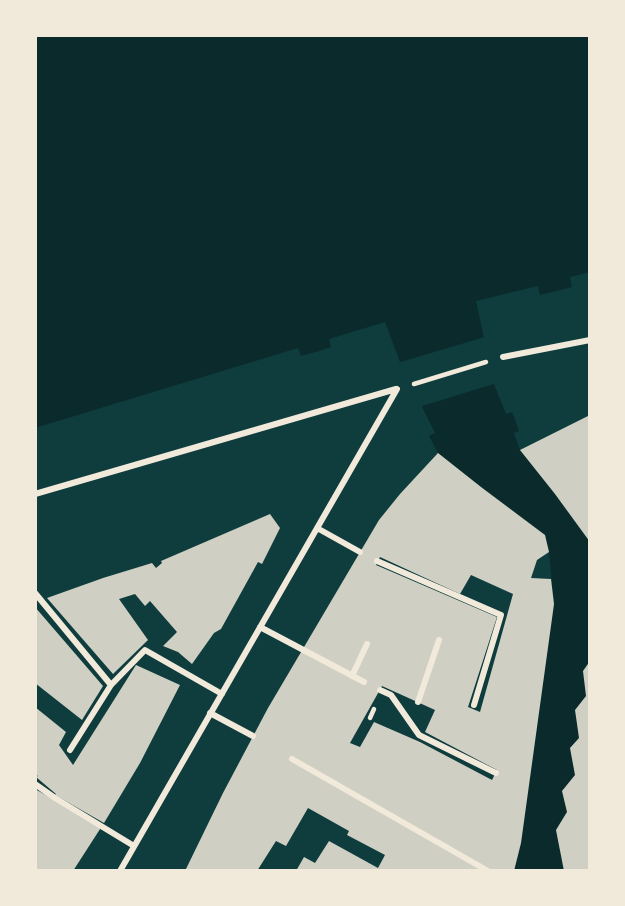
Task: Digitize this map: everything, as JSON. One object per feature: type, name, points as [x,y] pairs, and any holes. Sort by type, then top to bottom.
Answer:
[{"type":"street","points":[[503,357],[590,340]]},
{"type":"street","points":[[35,494],[397,389],[120,871]]},
{"type":"street","points":[[317,528],[360,552]]},
{"type":"street","points":[[377,561],[501,615],[474,705]]},
{"type":"street","points":[[35,593],[111,685]]},
{"type":"street","points":[[260,627],[364,682]]},
{"type":"street","points":[[418,702],[439,640]]},
{"type":"street","points":[[352,676],[366,644]]},
{"type":"street","points":[[70,750],[111,685],[145,650],[222,694]]},
{"type":"street","points":[[380,690],[391,695],[419,735],[496,773]]},
{"type":"street","points":[[210,713],[253,736]]},
{"type":"street","points":[[292,759],[488,871]]},
{"type":"street","points":[[35,784],[134,846]]},
{"type":"path","points":[[438,377],[464,369]]},
{"type":"water","points":[[35,35],[590,35],[590,272],[570,277],[572,287],[540,295],[538,286],[476,301],[494,384],[506,414],[512,412],[519,431],[514,433],[520,450],[590,542],[590,661],[583,671],[586,696],[579,738],[570,748],[575,775],[562,791],[567,812],[556,830],[564,871],[514,871],[521,843],[554,604],[545,535],[438,453],[429,436],[435,433],[400,362],[385,322],[329,339],[331,347],[316,352],[301,356],[298,348],[35,428]]},
{"type":"pier","points":[[488,336],[497,383],[419,407],[397,363]]},
{"type":"building","points":[[590,415],[588,475],[590,542],[520,450]]},
{"type":"building","points":[[438,453],[545,535],[549,552],[537,560],[531,578],[551,579],[554,604],[521,843],[514,871],[296,871],[304,857],[315,863],[329,841],[378,868],[385,855],[347,835],[349,831],[308,808],[286,846],[276,841],[257,871],[185,871],[268,708],[379,520]],"holes":[[[380,557],[460,594],[471,575],[513,594],[480,712],[468,707],[497,617],[376,565]],[[382,686],[435,710],[425,732],[497,770],[492,780],[420,742],[374,722],[360,747],[350,743]]]},
{"type":"building","points":[[270,514],[280,528],[262,564],[258,562],[221,629],[214,633],[192,664],[178,652],[163,646],[177,632],[150,601],[145,606],[135,594],[119,599],[148,640],[113,674],[47,598],[152,563],[156,568],[161,561]]},
{"type":"building","points":[[35,607],[103,686],[82,720],[35,683]]},
{"type":"building","points":[[590,661],[590,871],[564,871],[556,830],[567,812],[562,791],[575,775],[570,748],[579,738],[575,710],[586,696],[583,671]]},
{"type":"building","points":[[136,665],[180,685],[140,763],[104,823],[55,795],[36,777],[35,707],[66,732],[59,745],[73,765]]},
{"type":"building","points":[[35,789],[102,826],[73,871],[35,871]]}]
